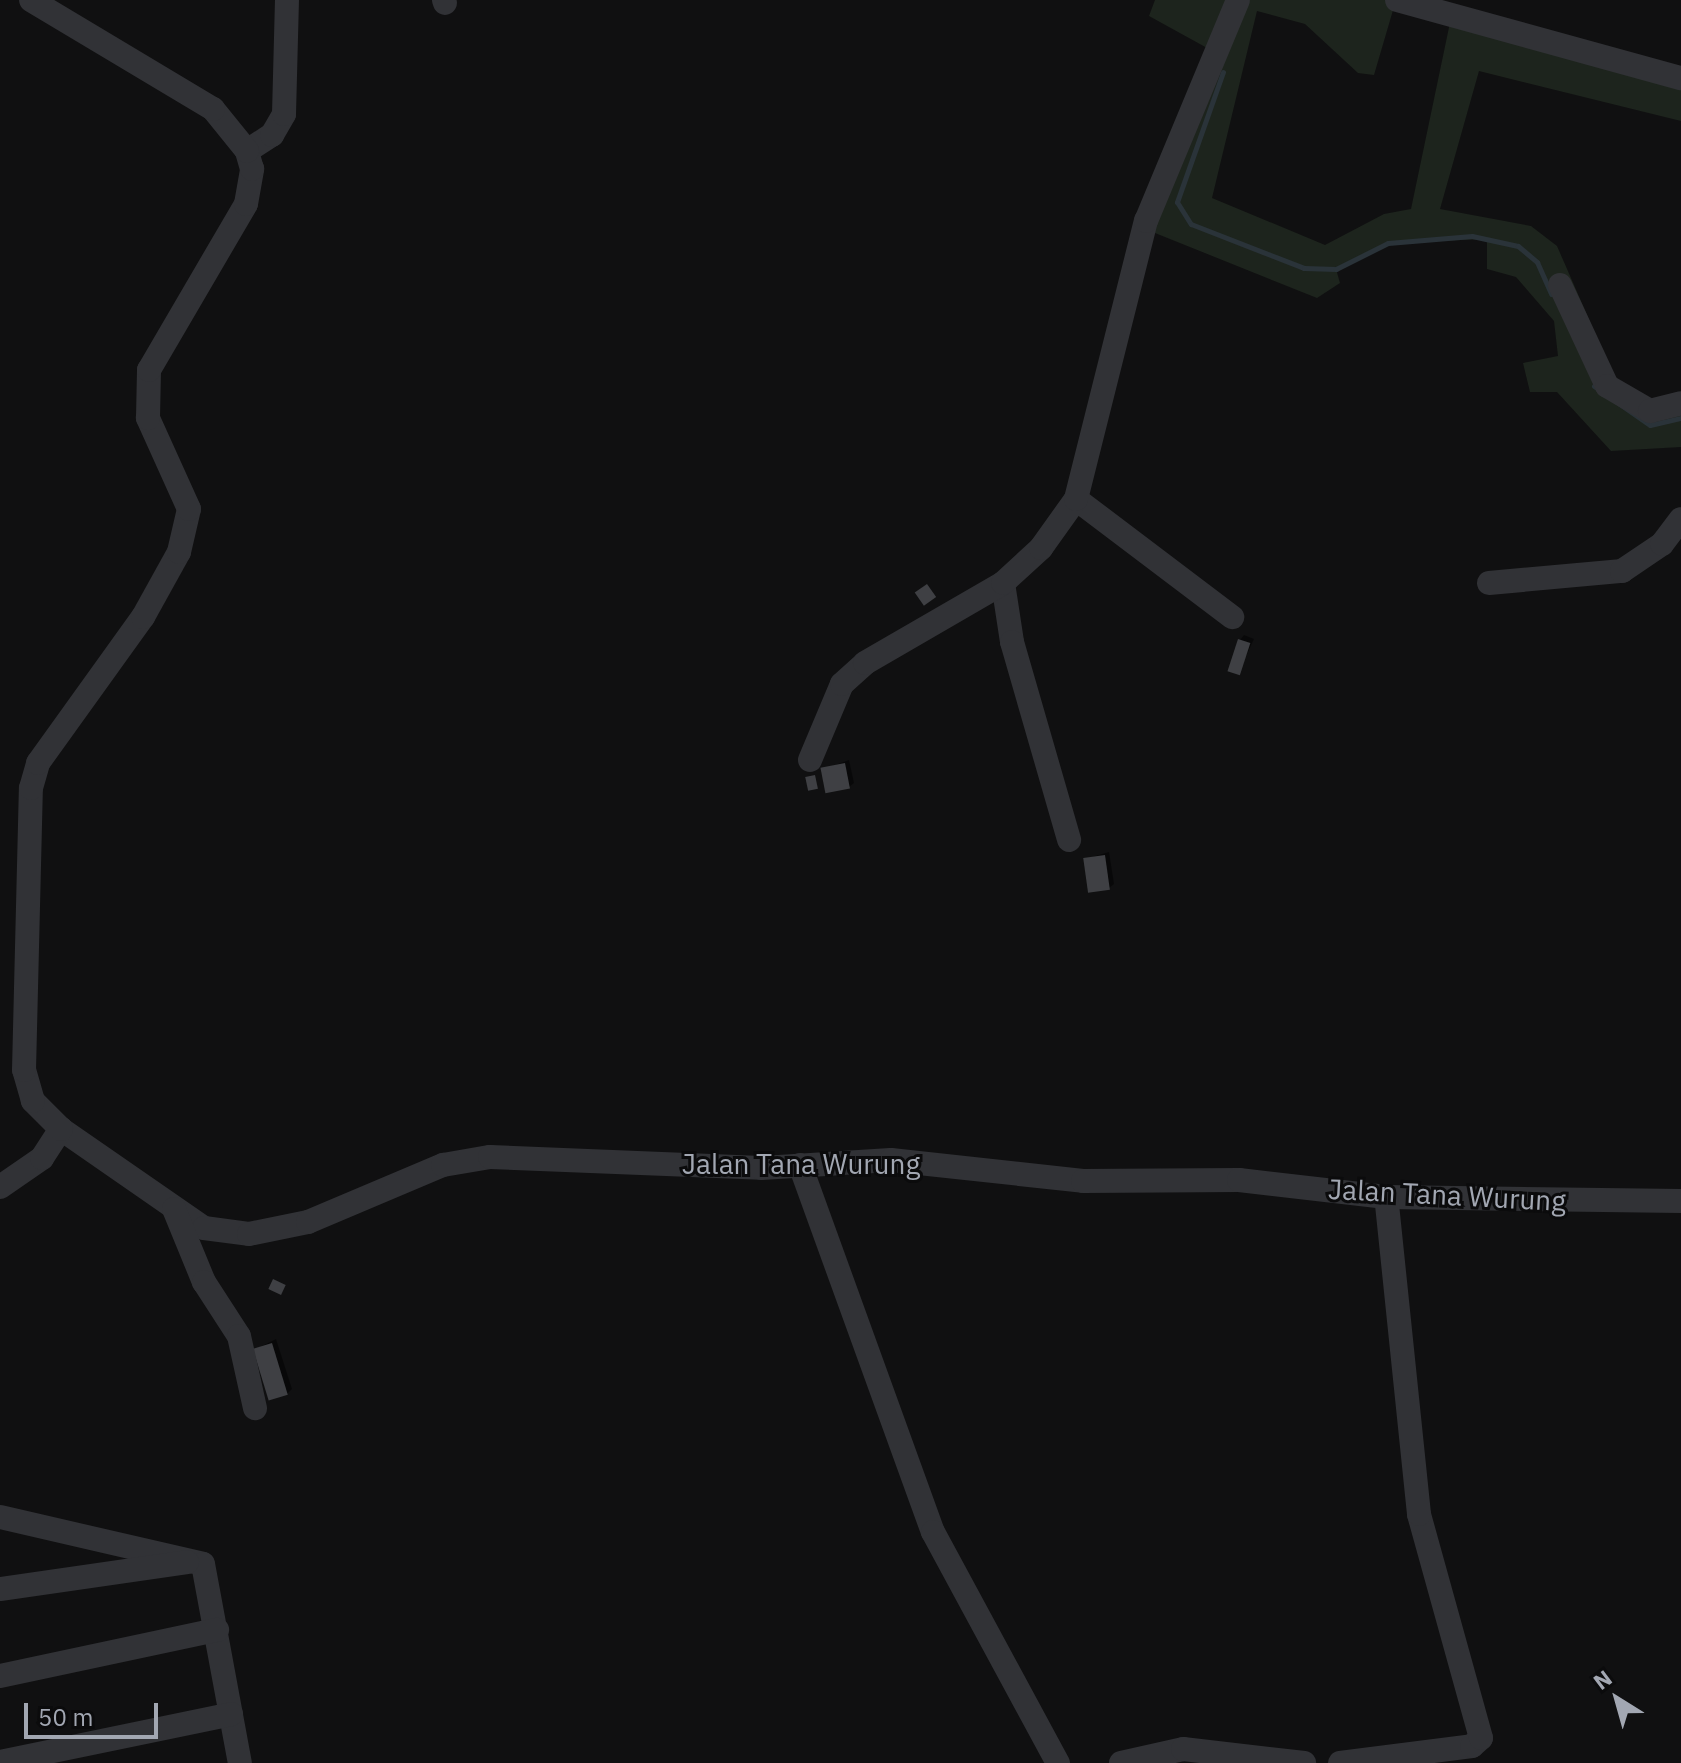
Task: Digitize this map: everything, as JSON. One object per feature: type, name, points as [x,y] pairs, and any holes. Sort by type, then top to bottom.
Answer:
[{"type":"street","points":[[31,0],[213,109],[247,151],[272,135],[284,114],[287,0]]},
{"type":"street","points":[[810,760],[836,694],[865,663],[1003,583],[1041,548],[1076,499],[1146,221],[1238,0]]},
{"type":"street","points":[[1397,0],[1681,78]]},
{"type":"street","name":"Jalan Tana Wurung","points":[[247,151],[246,204],[147,382],[148,418],[189,509],[186,535],[172,572],[38,763],[31,788],[24,1070],[33,1101],[61,1129],[204,1228],[249,1234],[308,1222],[443,1165],[490,1157],[800,1165],[891,1160],[1083,1181],[1239,1180],[1386,1197],[1681,1201]]},
{"type":"street","points":[[1560,285],[1607,386],[1650,411],[1681,403]]},
{"type":"street","points":[[1076,499],[1232,617]]},
{"type":"street","points":[[1489,583],[1622,571],[1662,544],[1681,519]]},
{"type":"street","points":[[1003,583],[1012,642],[1069,840]]},
{"type":"street","points":[[0,1187],[42,1158],[61,1129]]},
{"type":"street","points":[[800,1165],[933,1532],[1058,1763]]},
{"type":"street","points":[[1340,1763],[1472,1746],[1481,1738],[1419,1514],[1386,1197]]},
{"type":"street","points":[[174,1209],[204,1282],[239,1336],[255,1408]]},
{"type":"street","points":[[0,1521],[197,1560],[206,1569],[240,1763]]},
{"type":"street","points":[[0,1589],[197,1560]]},
{"type":"street","points":[[0,1676],[217,1630]]},
{"type":"street","points":[[0,1762],[231,1714]]},
{"type":"street","points":[[1121,1763],[1183,1749],[1304,1763]]},
{"type":"shaded area","points":[[1155,0],[1396,0],[1374,75],[1358,73],[1305,24],[1257,11],[1212,198],[1325,245],[1384,214],[1411,209],[1452,13],[1681,78],[1681,121],[1479,71],[1440,209],[1531,226],[1557,246],[1615,379],[1652,401],[1681,393],[1681,447],[1611,451],[1557,392],[1530,392],[1523,363],[1558,356],[1554,321],[1516,277],[1487,269],[1487,239],[1388,243],[1336,269],[1340,283],[1317,298],[1150,231],[1218,54],[1149,16]]},
{"type":"building","points":[[927,584],[936,597],[924,606],[915,593]]},
{"type":"building","points":[[1238,639],[1250,643],[1240,675],[1227,671]]},
{"type":"building","points":[[845,763],[850,789],[825,793],[820,768]]},
{"type":"building","points":[[815,775],[818,789],[808,791],[805,777]]},
{"type":"building","points":[[1105,855],[1110,890],[1088,893],[1083,858]]},
{"type":"building","points":[[273,1279],[286,1285],[281,1295],[268,1289]]},
{"type":"building","points":[[272,1343],[288,1395],[269,1400],[253,1349]]},
{"type":"waterway","points":[[1223,72],[1177,202],[1191,224],[1304,268],[1336,269],[1388,243],[1472,236],[1518,246],[1537,262],[1551,294]]},
{"type":"waterway","points":[[1594,386],[1650,425],[1681,418]]}]
